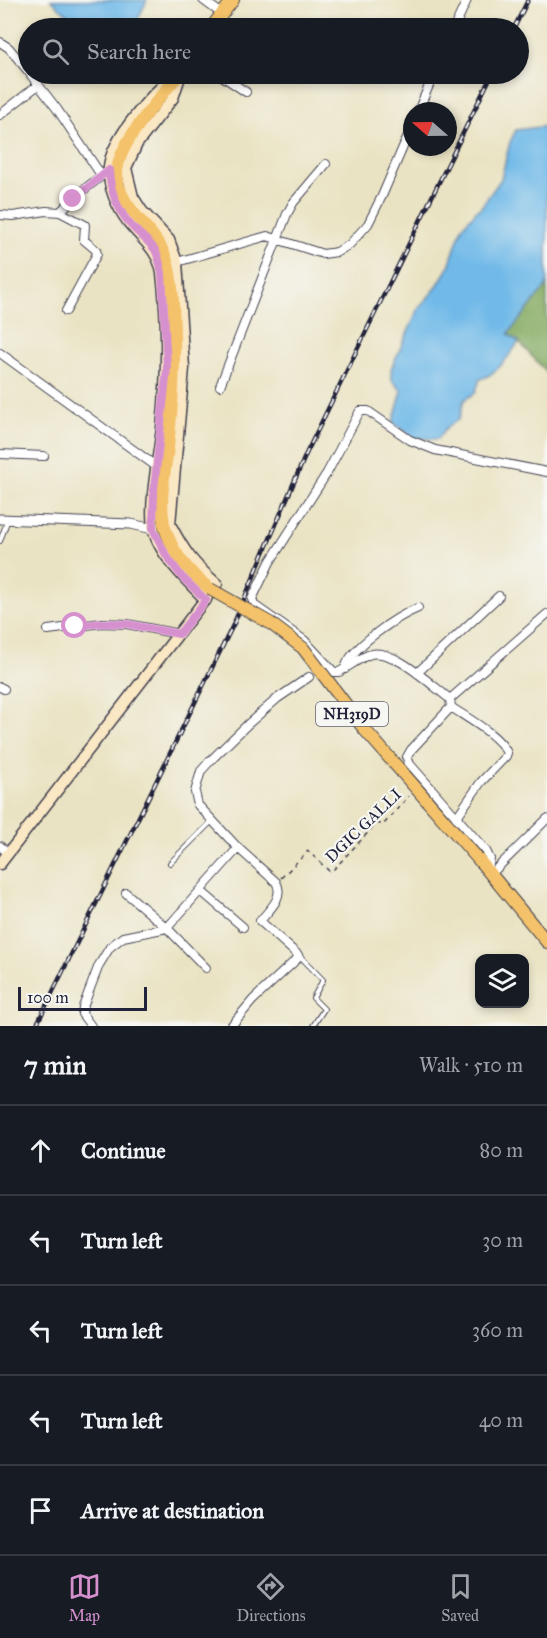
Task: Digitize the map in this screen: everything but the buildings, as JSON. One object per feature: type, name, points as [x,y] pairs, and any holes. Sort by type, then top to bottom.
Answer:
[{"type":"highway","points":[[219,18],[232,0]]},
{"type":"highway","name":"NH319D","points":[[171,84],[132,136],[120,158],[118,181],[134,214],[163,250],[169,272],[174,368],[162,509],[164,524],[174,549],[188,570],[210,589],[270,623],[303,648],[365,730],[479,860],[547,942]]},
{"type":"main road","points":[[164,84],[122,135],[105,173],[118,205],[128,222],[154,250],[162,273],[167,368],[153,529],[166,555],[182,577],[206,600]]},
{"type":"main road","points":[[0,864],[4,850],[217,584],[195,565],[181,546],[170,524],[184,368],[177,262],[169,240],[142,211],[133,197],[126,168],[136,144],[173,98],[176,84]]},
{"type":"street","points":[[203,0],[222,14]]},
{"type":"street","points":[[459,18],[467,0]]},
{"type":"street","points":[[0,42],[18,58]]},
{"type":"street","points":[[234,84],[246,92]]},
{"type":"street","points":[[422,102],[430,84]]},
{"type":"street","points":[[0,116],[38,85],[105,173],[60,212]]},
{"type":"street","points":[[177,262],[267,236],[323,254],[337,252],[350,244],[368,224],[403,146]]},
{"type":"street","points":[[220,386],[293,203],[326,164]]},
{"type":"street","points":[[0,215],[60,212],[85,225],[84,240],[96,250],[97,254],[66,311]]},
{"type":"street","points":[[0,353],[157,467]]},
{"type":"street","points":[[456,818],[481,782],[506,756],[505,748],[417,673],[390,657],[370,654],[339,672],[333,672],[304,640],[254,605],[252,599],[270,562],[327,473],[360,411],[368,411],[410,440],[435,450],[547,472]]},
{"type":"street","points":[[0,454],[44,456]]},
{"type":"street","points":[[131,524],[153,516]]},
{"type":"street","points":[[4,519],[131,524],[153,529]]},
{"type":"street","points":[[417,673],[499,596]]},
{"type":"street","points":[[345,669],[346,662],[376,634],[418,608]]},
{"type":"street","points":[[489,872],[489,854],[407,759],[411,750],[450,703],[547,614]]},
{"type":"street","points":[[48,630],[110,623],[142,626],[179,634]]},
{"type":"street","points":[[231,1026],[253,1000],[298,958],[298,955],[260,921],[280,895],[276,882],[238,848],[198,805],[195,792],[201,771],[248,724],[278,698],[309,676]]},
{"type":"street","points":[[489,872],[547,819]]},
{"type":"street","points":[[91,1026],[82,1014],[83,1007],[99,965],[110,948],[123,937],[167,928],[238,848]]},
{"type":"street","points":[[201,891],[243,927]]},
{"type":"street","points":[[126,893],[167,928],[206,968]]},
{"type":"lane","points":[[0,541],[4,519]]},
{"type":"lane","points":[[170,863],[212,820]]},
{"type":"lane","points":[[298,955],[323,980],[313,999],[324,1008],[313,1026]]},
{"type":"path","name":"DGIC GALLI","points":[[276,882],[308,851],[329,871],[333,870],[377,823],[383,825],[412,792]]},
{"type":"green space","points":[[547,285],[547,373],[519,342],[508,334]]},
{"type":"water","points":[[51,0],[147,0],[139,18],[72,18]]},
{"type":"water","points":[[547,126],[547,285],[508,334],[519,342],[497,369],[480,379],[475,393],[464,400],[459,419],[446,428],[438,439],[415,438],[393,423],[402,391],[392,380],[391,369],[419,308],[436,288],[449,266],[462,227],[479,210],[501,179],[510,142],[516,130]]},
{"type":"railway","points":[[519,18],[528,0]]},
{"type":"railway","points":[[36,1026],[234,623],[306,454],[487,84]]},
{"type":"route","points":[[73,199],[109,170],[118,205],[128,222],[154,250],[159,260],[162,273],[167,368],[154,490],[153,529],[166,555],[182,577],[206,600],[179,634],[127,624],[102,623],[75,626]]}]
